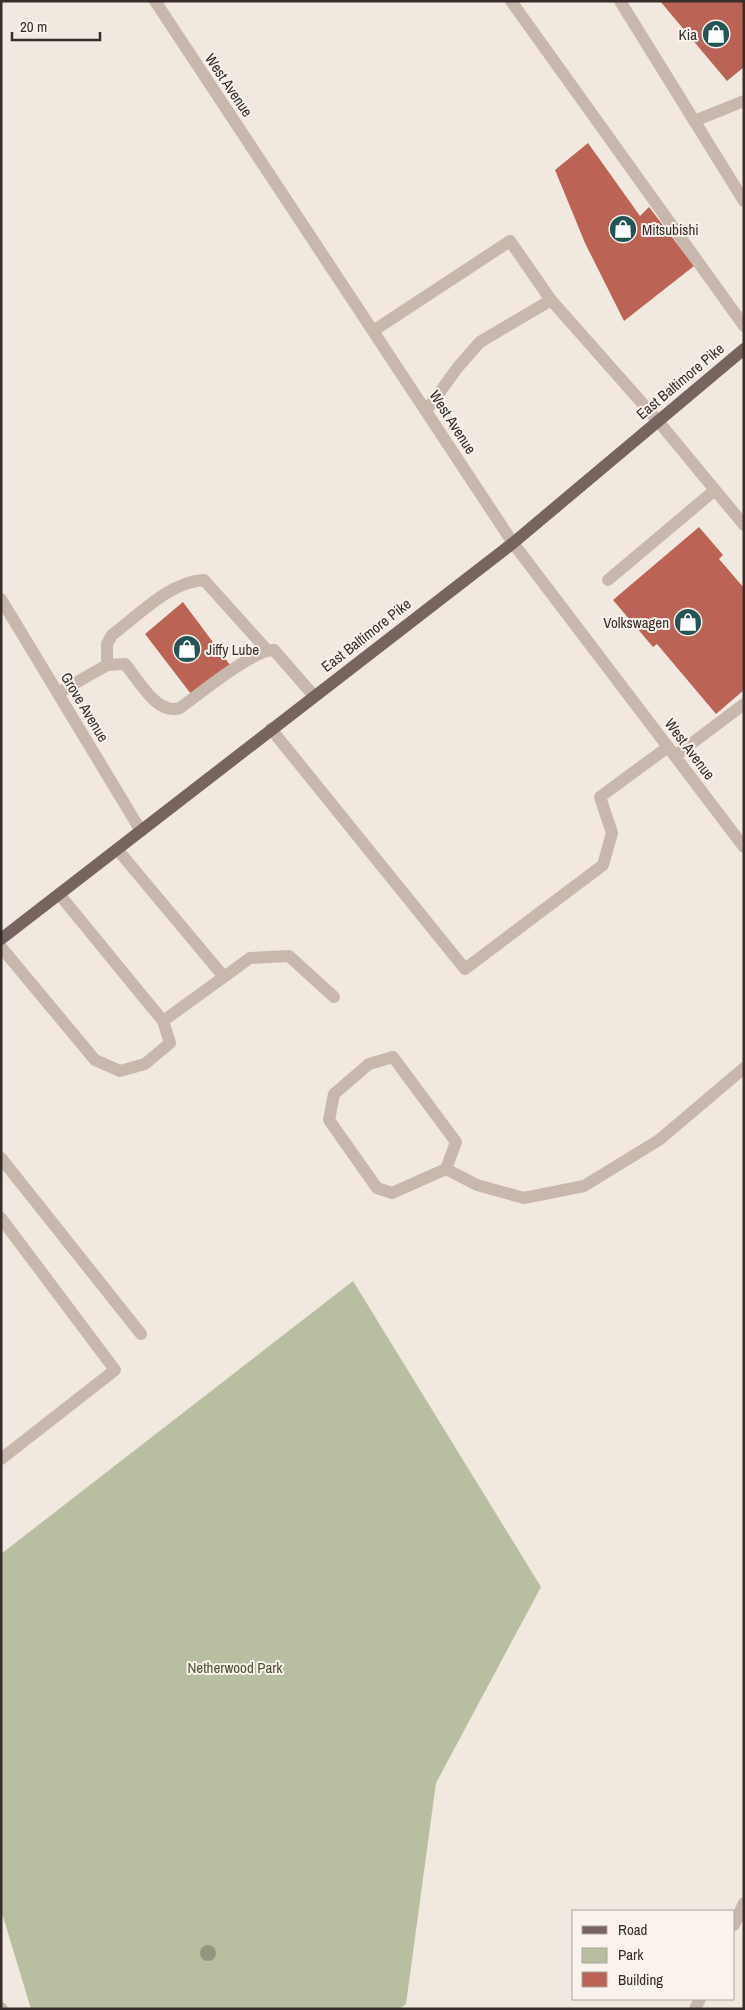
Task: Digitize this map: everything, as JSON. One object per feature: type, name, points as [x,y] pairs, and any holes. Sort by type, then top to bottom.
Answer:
[{"type":"main road","name":"East Baltimore Pike","points":[[1,939],[513,543],[744,349]]},
{"type":"street","name":"West Avenue","points":[[155,1],[513,543],[744,847]]},
{"type":"street","points":[[511,1],[744,326]]},
{"type":"street","points":[[620,1],[744,201]]},
{"type":"street","points":[[694,121],[744,101]]},
{"type":"street","points":[[373,332],[510,241],[550,300],[658,421],[744,525]]},
{"type":"street","points":[[426,411],[458,367],[480,342],[550,300]]},
{"type":"street","points":[[608,580],[715,490]]},
{"type":"street","points":[[107,665],[107,644],[112,635],[170,590],[193,581],[204,580],[266,649]]},
{"type":"street","name":"Grove Avenue","points":[[1,599],[141,830]]},
{"type":"street","points":[[58,693],[107,665],[125,664],[157,703],[167,710],[173,711],[266,649],[274,650],[314,696]]},
{"type":"street","points":[[271,729],[465,969],[603,865],[612,833],[600,796],[744,704]]},
{"type":"street","points":[[117,849],[224,976]]},
{"type":"street","points":[[1,947],[95,1060],[120,1071],[145,1064],[170,1043],[163,1021],[60,894]]},
{"type":"street","points":[[163,1021],[250,958],[289,956],[334,997]]},
{"type":"street","points":[[393,1057],[456,1142],[446,1169],[392,1193],[377,1188],[329,1120],[334,1094],[369,1064],[393,1057]]},
{"type":"street","points":[[446,1169],[477,1185],[524,1198],[584,1186],[659,1140],[744,1068]]},
{"type":"street","points":[[1,1158],[141,1334]]},
{"type":"street","points":[[1,1218],[115,1370],[1,1460]]},
{"type":"street","points":[[735,1923],[744,1903]]},
{"type":"green space","name":"Netherwood Park","points":[[353,1281],[541,1587],[436,1783],[406,2004],[399,2009],[31,2009],[1,1910],[1,1554]]},
{"type":"building","name":"Kia","points":[[660,1],[744,1],[744,67],[727,81]]},
{"type":"building","name":"Mitsubishi","points":[[588,143],[640,216],[649,207],[694,266],[624,321],[585,243],[555,170]]},
{"type":"building","name":"Volkswagen","points":[[699,527],[723,555],[719,559],[744,588],[744,690],[716,714],[657,644],[653,647],[613,600]]},
{"type":"building","name":"Jiffy Lube","points":[[183,602],[230,665],[191,694],[145,634]]},
{"type":"place","name":"Kia","points":[[716,34]]},
{"type":"place","name":"Mitsubishi","points":[[623,229]]},
{"type":"place","name":"Volkswagen","points":[[688,622]]},
{"type":"place","name":"Jiffy Lube","points":[[187,649]]}]
